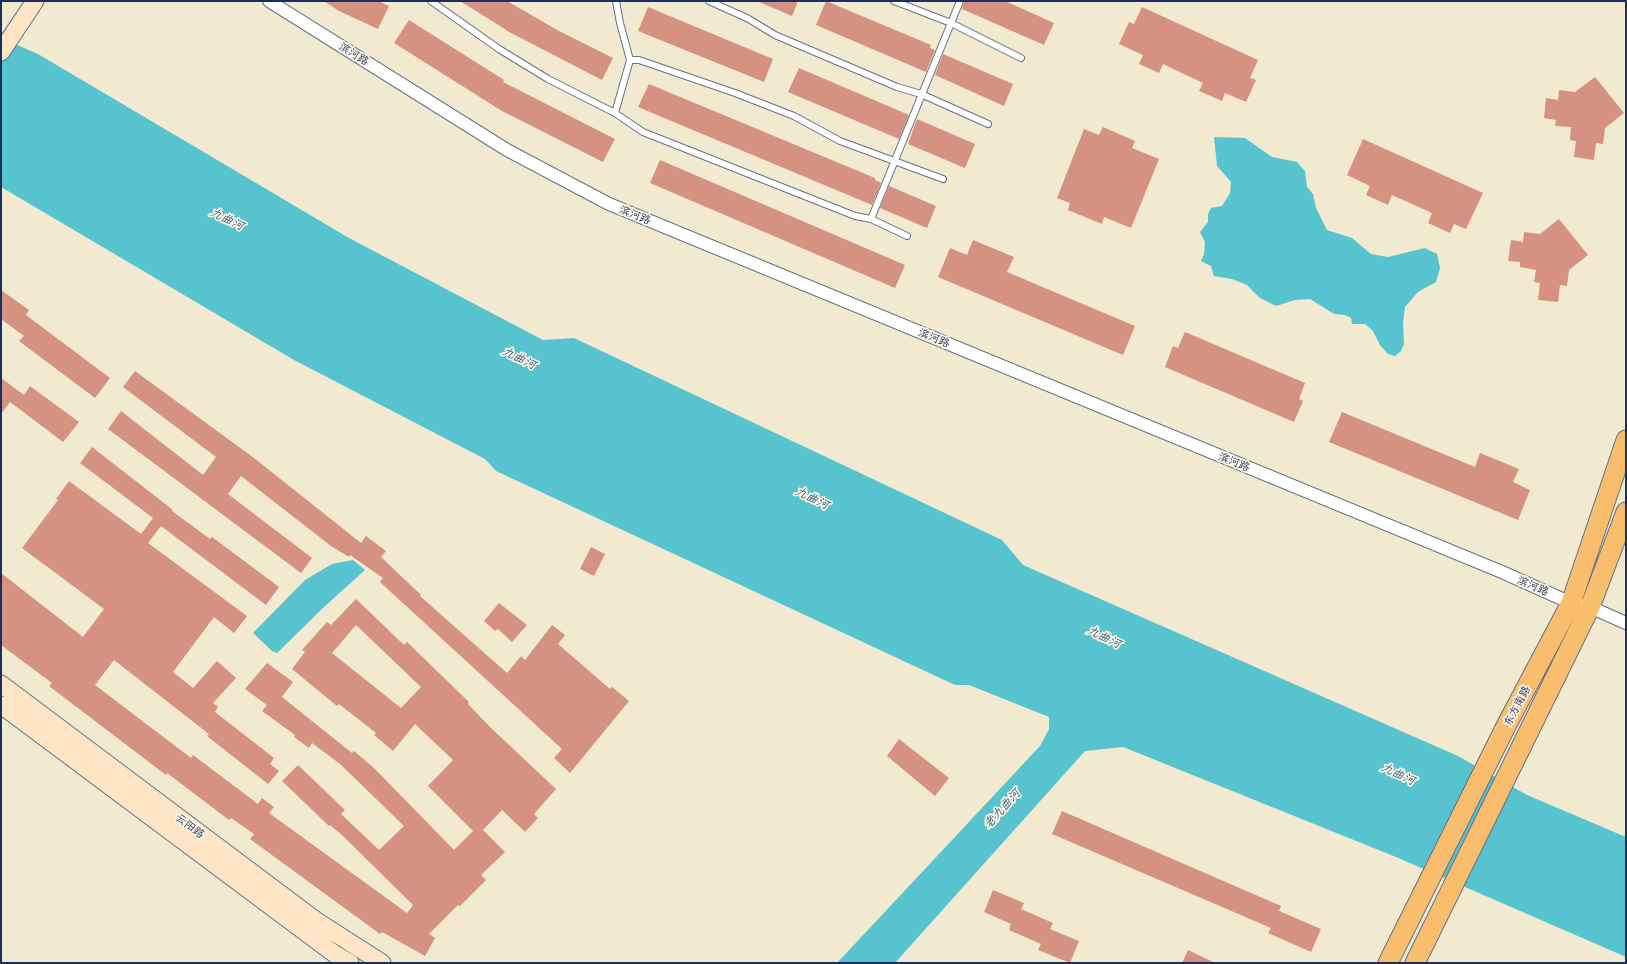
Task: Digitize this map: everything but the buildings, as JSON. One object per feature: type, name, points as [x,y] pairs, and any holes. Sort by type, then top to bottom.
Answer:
[{"type":"main road","name":"东方南路","points":[[1388,963],[1506,726],[1571,603],[1626,440]]},
{"type":"main road","name":"东方南路","points":[[1415,963],[1590,607],[1626,512]]},
{"type":"street","points":[[1,52],[34,1]]},
{"type":"street","name":"滨河路","points":[[269,1],[507,150],[609,204],[1502,572],[1571,603],[1590,607],[1626,623]]},
{"type":"street","name":"云阳路","points":[[1,684],[346,941],[382,963]]},
{"type":"street","name":"云阳路","points":[[1,705],[339,960]]},
{"type":"street","points":[[339,960],[346,941]]},
{"type":"lane","points":[[431,1],[500,49],[548,79],[615,113],[643,132],[856,216],[871,219],[906,236]]},
{"type":"lane","points":[[615,113],[630,60],[616,1]]},
{"type":"lane","points":[[709,1],[747,18],[775,35],[897,87],[921,94],[988,124]]},
{"type":"lane","points":[[894,1],[951,23],[1021,58]]},
{"type":"lane","points":[[871,219],[893,161],[960,1]]},
{"type":"lane","points":[[630,60],[639,60],[735,93],[794,116],[840,141],[943,179]]},
{"type":"water","points":[[1,38],[38,54],[349,238],[543,340],[574,338],[1002,540],[1023,565],[1458,756],[1527,795],[1626,837],[1626,957],[1396,857],[1123,747],[1085,751],[895,963],[837,963],[1040,746],[1049,729],[1049,717],[969,685],[955,685],[496,471],[485,459],[294,360],[1,187]]},
{"type":"water","points":[[1214,137],[1245,138],[1272,157],[1297,162],[1305,171],[1307,187],[1313,194],[1316,208],[1327,230],[1352,238],[1371,254],[1388,257],[1425,248],[1437,254],[1440,268],[1436,282],[1418,292],[1405,307],[1403,323],[1404,344],[1401,351],[1395,356],[1388,354],[1380,345],[1373,331],[1365,324],[1352,324],[1351,318],[1345,315],[1334,314],[1310,299],[1295,300],[1276,306],[1260,298],[1247,285],[1232,279],[1214,276],[1211,266],[1201,261],[1204,254],[1205,242],[1200,232],[1208,222],[1208,214],[1211,208],[1222,206],[1230,193],[1231,182],[1217,166]]},
{"type":"water","points":[[353,560],[365,570],[277,653],[272,651],[253,633],[305,580],[332,564]]},
{"type":"water label","name":"九曲河","points":[[227,219]]},
{"type":"water label","name":"九曲河","points":[[519,358]]},
{"type":"water label","name":"九曲河","points":[[812,498]]},
{"type":"water label","name":"九曲河","points":[[1104,637]]},
{"type":"water label","name":"九曲河","points":[[1398,774]]},
{"type":"water label","name":"老九曲河","points":[[1002,809]]}]
